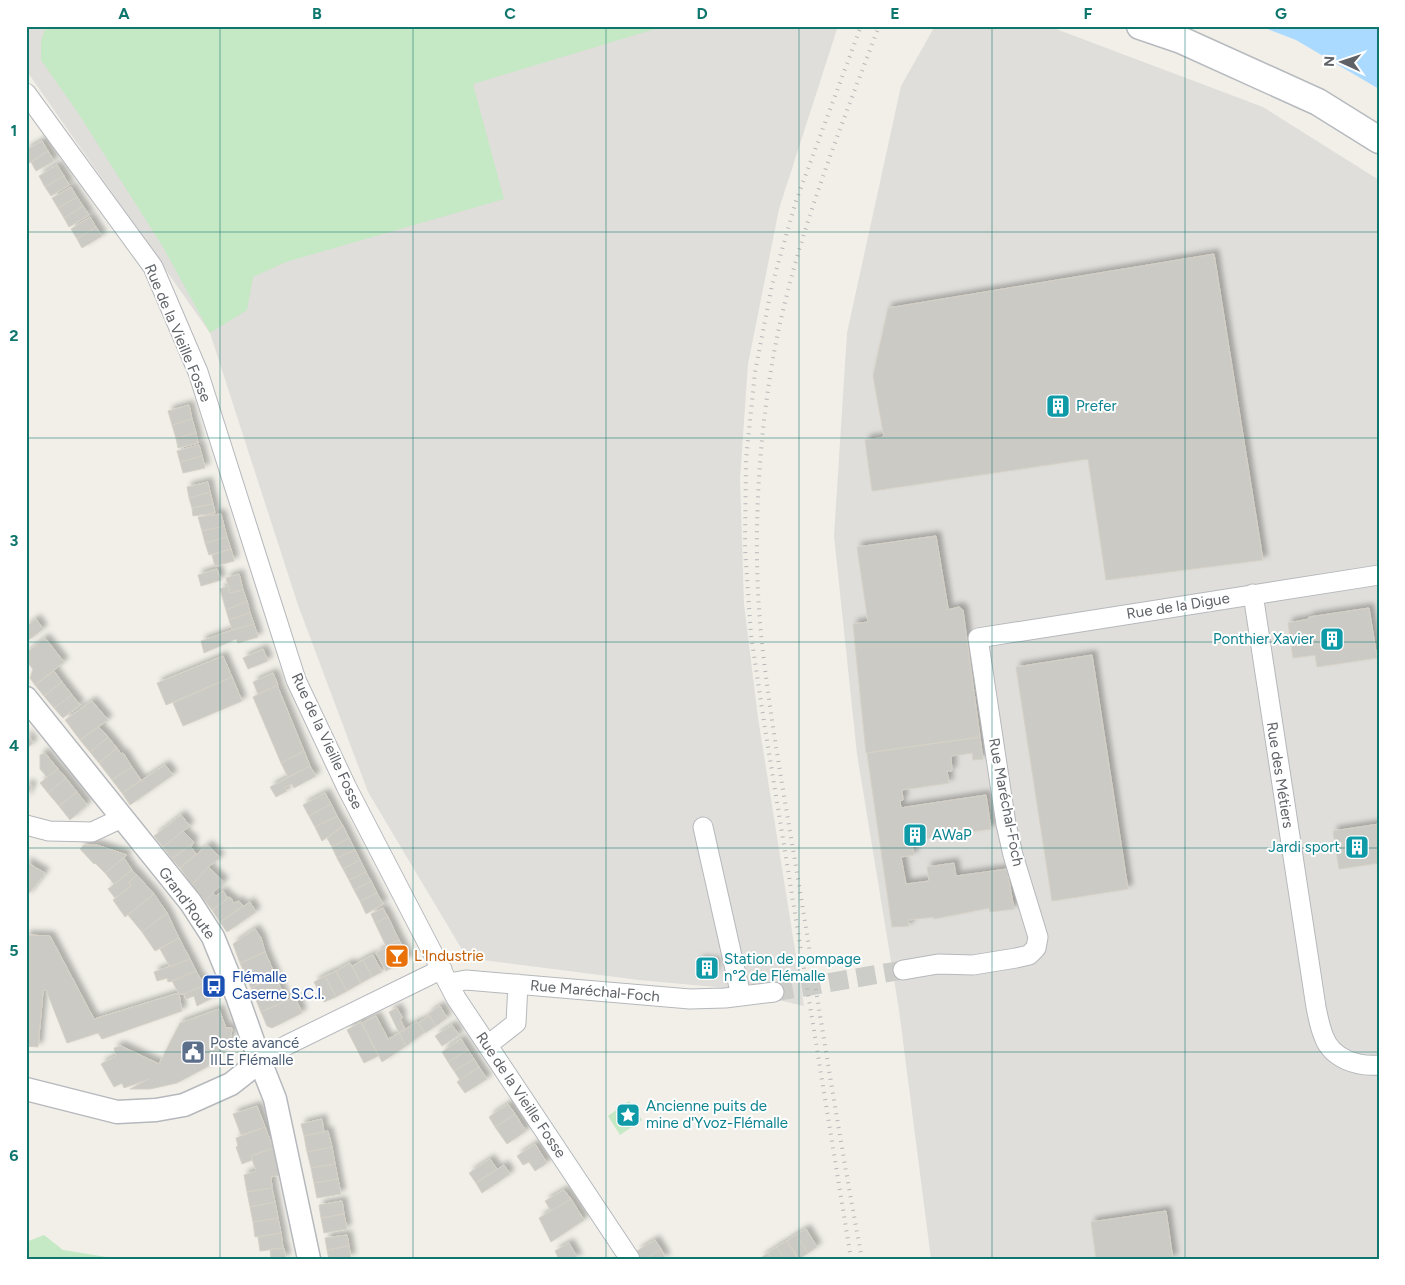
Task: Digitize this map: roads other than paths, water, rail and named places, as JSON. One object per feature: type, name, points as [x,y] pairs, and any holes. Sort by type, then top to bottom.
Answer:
[{"type":"main road","points":[[1140,26],[1181,40],[1318,102],[1379,140]]},
{"type":"main road","points":[[1194,26],[1327,87],[1379,119]]},
{"type":"street","name":"Rue de la Vieille Fosse","points":[[26,93],[153,267],[198,372],[296,680],[347,788],[456,998],[625,1257]]},
{"type":"street","name":"Rue de la Digue","points":[[978,638],[1379,575]]},
{"type":"street","name":"Rue des Métiers","points":[[1253,594],[1316,1007],[1324,1039],[1334,1052],[1348,1061],[1367,1066],[1379,1065]]},
{"type":"street","name":"Rue Maréchal-Foch","points":[[903,970],[938,964],[973,965],[1016,958],[1029,955],[1036,948],[1038,937],[1013,855],[1006,824],[978,638]]},
{"type":"street","name":"Grand'Route","points":[[26,698],[191,903],[213,937],[238,996],[260,1062],[275,1099],[309,1259]]},
{"type":"street","points":[[26,825],[49,831],[92,832],[122,818]]},
{"type":"street","points":[[703,828],[741,996]]},
{"type":"street","name":"Rue Maréchal-Foch","points":[[260,1062],[287,1044],[446,976],[466,980],[690,999],[725,998],[774,992]]},
{"type":"street","points":[[488,1045],[516,1023],[518,984]]},
{"type":"street","points":[[26,1089],[117,1112],[156,1110],[184,1105],[231,1084],[260,1062]]},
{"type":"water","points":[[1260,26],[1379,26],[1379,89],[1296,40]]},
{"type":"tunnel","points":[[774,992],[903,970]]},
{"type":"railway","points":[[851,1259],[751,635],[745,548],[746,460],[755,372],[772,285],[796,201],[861,26]]},
{"type":"railway","points":[[862,1259],[774,731],[761,634],[757,537],[762,440],[778,331],[789,286],[816,198],[879,26]]},
{"type":"place","name":"Prefer","points":[[1058,406]]},
{"type":"place","name":"Ponthier Xavier","points":[[1332,639]]},
{"type":"place","name":"AWaP","points":[[915,835]]},
{"type":"place","name":"Jardi sport","points":[[1357,847]]},
{"type":"place","name":"L'Industrie","points":[[397,956]]},
{"type":"place","name":"Station de pompage n°2 de Flémalle","points":[[707,968]]},
{"type":"place","name":"Flémalle Caserne S.C.I.","points":[[214,986]]},
{"type":"place","name":"Poste avancé IILE Flémalle","points":[[193,1052]]},
{"type":"place","name":"Ancienne puits de mine d'Yvoz-Flémalle","points":[[628,1115]]}]
